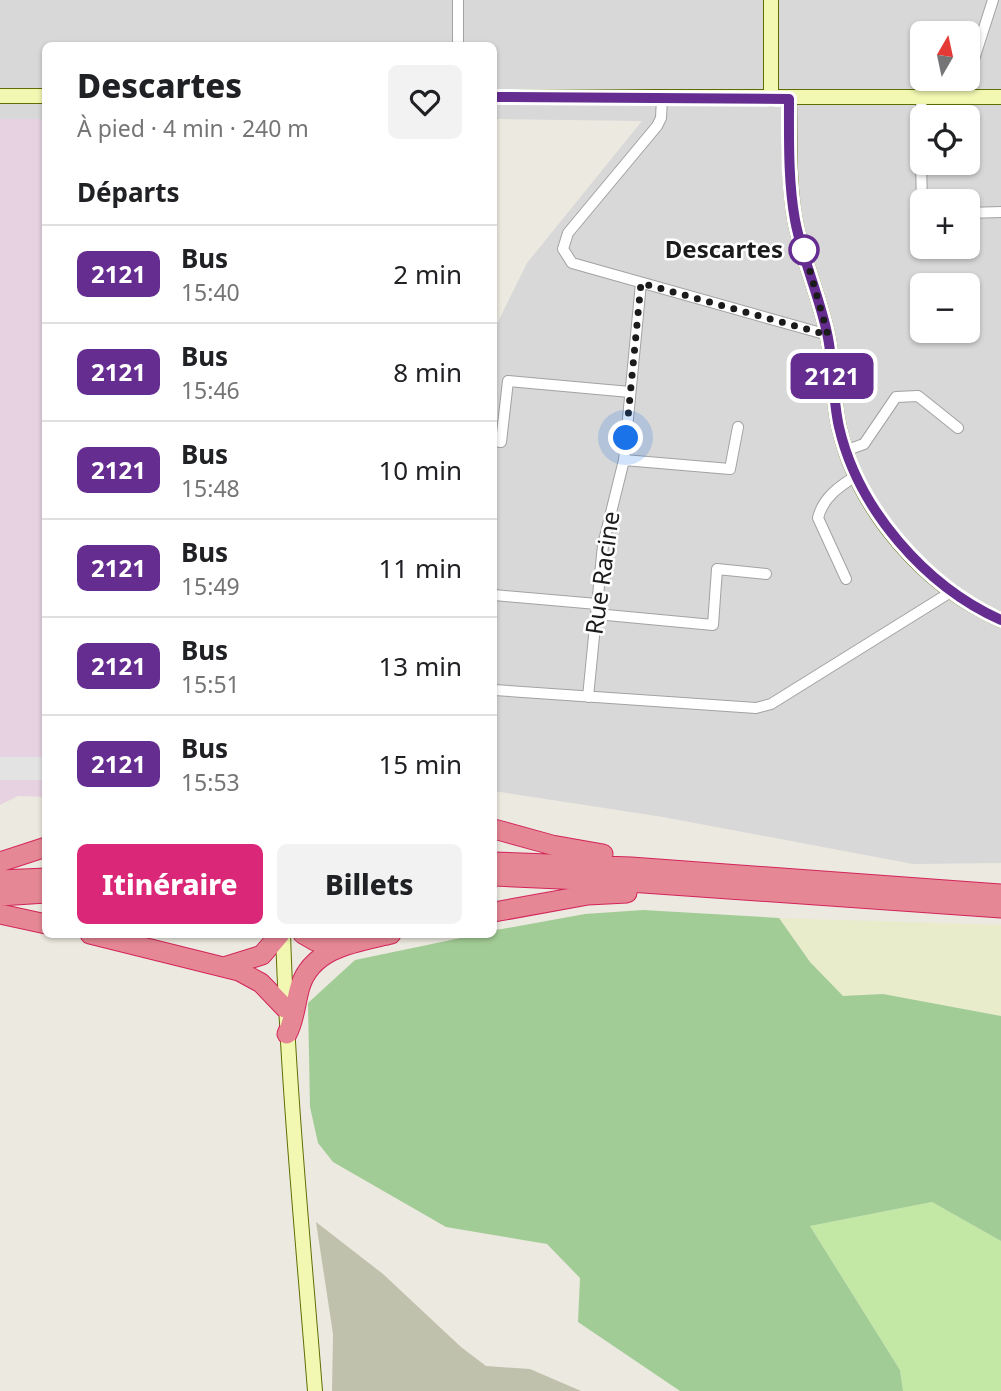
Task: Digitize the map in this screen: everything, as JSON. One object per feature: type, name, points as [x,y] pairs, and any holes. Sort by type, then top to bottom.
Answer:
[{"type":"highway","points":[[497,830],[584,852],[679,860],[709,880]]},
{"type":"highway","points":[[0,862],[42,847]]},
{"type":"highway","points":[[497,862],[1001,908]]},
{"type":"highway","points":[[497,876],[709,880],[1001,894]]},
{"type":"highway","points":[[0,880],[42,878]]},
{"type":"highway","points":[[497,911],[588,895],[677,895],[709,880]]},
{"type":"highway","points":[[0,896],[42,893]]},
{"type":"highway","points":[[0,914],[42,923]]},
{"type":"highway","points":[[107,938],[223,966],[261,983],[285,1008]]},
{"type":"highway","points":[[223,966],[240,964],[262,955],[277,938]]},
{"type":"highway","points":[[310,938],[342,945]]},
{"type":"highway","points":[[287,1034],[294,1021],[296,1001],[307,972],[317,961],[342,945],[373,938]]},
{"type":"main road","points":[[771,0],[771,99]]},
{"type":"main road","points":[[0,96],[42,96]]},
{"type":"main road","points":[[497,97],[1001,97]]},
{"type":"main road","points":[[789,99],[796,223],[828,335],[834,402],[857,475],[888,529],[920,566],[966,601],[1001,620]]},
{"type":"main road","points":[[954,590],[1001,611]]},
{"type":"main road","points":[[281,938],[315,1391]]},
{"type":"street","points":[[458,0],[458,42]]},
{"type":"street","points":[[980,41],[993,0]]},
{"type":"street","points":[[962,97],[964,91]]},
{"type":"street","points":[[921,189],[922,97]]},
{"type":"street","points":[[662,98],[661,118],[657,126],[568,233],[563,249],[572,263],[828,335]]},
{"type":"street","points":[[980,213],[1001,212]]},
{"type":"street","name":"Rue Racine","points":[[588,697],[603,545],[624,460],[641,283]]},
{"type":"street","points":[[497,441],[501,442],[508,381],[630,392]]},
{"type":"street","points":[[847,450],[864,443],[896,397],[918,396],[958,428]]},
{"type":"street","points":[[624,460],[730,469],[738,426]]},
{"type":"street","points":[[846,579],[818,518],[821,506],[840,486],[857,475]]},
{"type":"street","points":[[497,595],[713,625],[717,569],[765,574]]},
{"type":"street","points":[[497,690],[756,708],[771,704],[954,590]]},
{"type":"shaded area","points":[[0,0],[1001,0],[1001,863],[913,864],[663,817],[497,791],[497,324],[527,263],[642,121],[497,119],[497,42],[42,42],[42,119],[0,119]]},
{"type":"shaded area","points":[[0,119],[42,119],[42,797],[18,796],[0,805]]},
{"type":"shaded area","points":[[0,757],[42,757],[42,780],[0,780]]},
{"type":"shaded area","points":[[779,918],[1001,925],[1001,1016],[883,994],[843,997],[810,962]]},
{"type":"shaded area","points":[[316,1222],[383,1274],[461,1347],[486,1366],[530,1369],[581,1391],[332,1391],[333,1334]]},
{"type":"green space","points":[[643,910],[779,918],[810,962],[843,996],[883,994],[1001,1016],[1001,1241],[932,1202],[810,1226],[900,1370],[903,1391],[680,1391],[578,1322],[580,1278],[547,1244],[446,1227],[333,1162],[318,1143],[310,1107],[308,1003],[355,960],[461,938],[497,938],[497,929],[585,914]]},
{"type":"green space","points":[[932,1202],[1001,1241],[1001,1391],[903,1391],[900,1370],[810,1226]]},
{"type":"bus line","name":"2121","points":[[497,97],[789,99],[796,223],[828,335],[839,430],[855,471],[888,529],[920,566],[981,611],[1001,620]]},
{"type":"place","name":"Descartes","points":[[804,250]]},
{"type":"route","points":[[626,438],[641,283],[828,335],[803,248],[804,250]]}]
